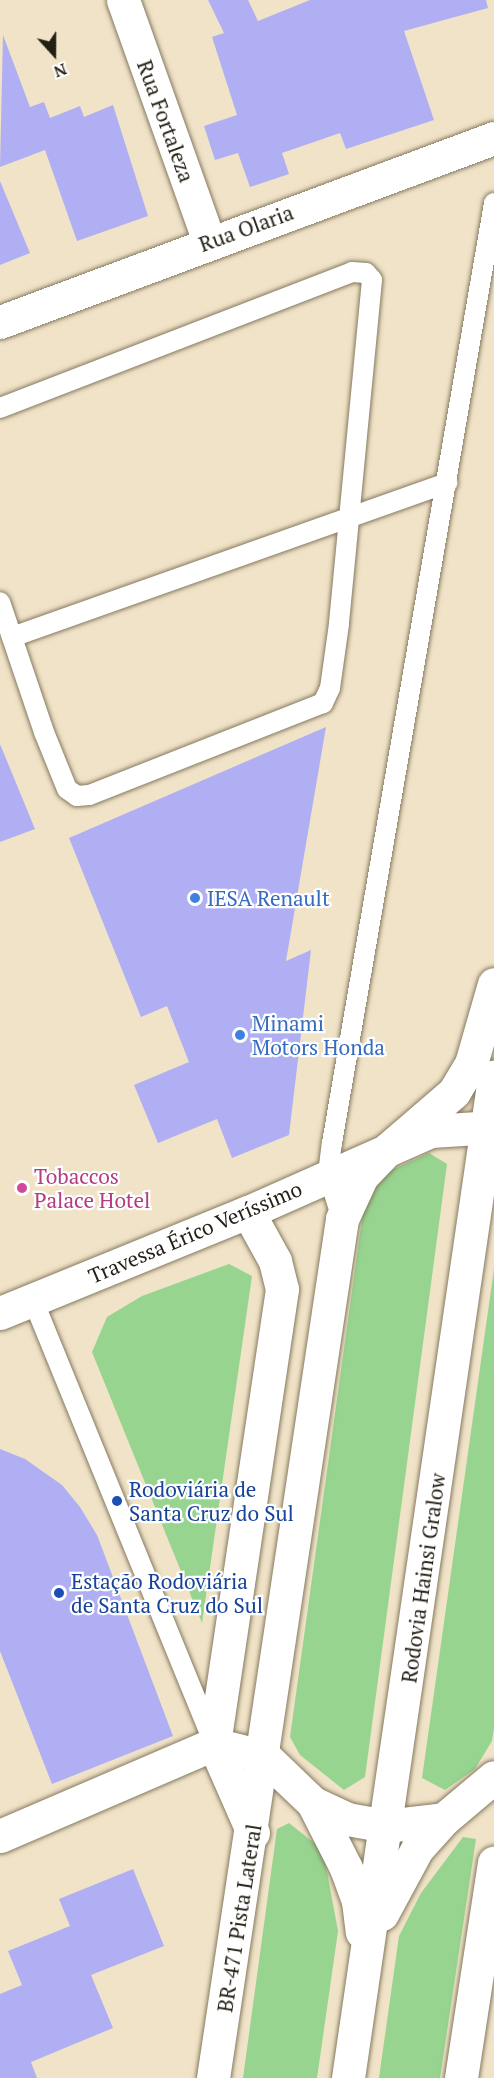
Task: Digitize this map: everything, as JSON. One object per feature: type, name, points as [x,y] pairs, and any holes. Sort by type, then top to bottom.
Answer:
[{"type":"street","name":"Rua Fortaleza","points":[[123,0],[209,241]]},
{"type":"street","name":"Rua Olaria","points":[[0,322],[209,241],[494,138]]},
{"type":"street","points":[[388,1149],[454,1092],[471,1064],[494,984]]},
{"type":"street","name":"Rodovia Hainsi Gralow","points":[[348,2078],[490,1126],[494,1077]]},
{"type":"street","name":"Travessa Érico Veríssimo","points":[[0,1313],[248,1212],[328,1174],[431,1131],[490,1126]]},
{"type":"street","name":"BR-471 Pista Lateral","points":[[213,2078],[265,1757],[342,1219],[362,1176],[388,1149]]},
{"type":"street","points":[[248,1212],[275,1262],[282,1289],[214,1744],[253,1833]]},
{"type":"street","points":[[0,1836],[214,1744],[265,1757],[313,1803],[335,1839],[358,1901],[365,1964]]},
{"type":"street","points":[[365,1964],[387,1900],[417,1849],[444,1819],[494,1777]]},
{"type":"street","points":[[313,1803],[347,1819],[386,1826],[444,1819]]},
{"type":"street","points":[[461,2078],[494,1863]]},
{"type":"lane","points":[[342,1219],[328,1174],[448,483],[494,203]]},
{"type":"lane","points":[[0,408],[352,272],[366,273],[372,280],[370,329],[352,514],[330,688],[323,703],[88,795],[77,796],[67,789],[0,602]]},
{"type":"lane","points":[[12,637],[352,514],[448,483]]},
{"type":"lane","points":[[33,1300],[214,1744]]},
{"type":"green space","points":[[429,1153],[447,1164],[365,1777],[344,1790],[300,1755],[290,1737],[364,1205],[385,1173]]},
{"type":"green space","points":[[229,1264],[252,1276],[202,1623],[92,1352],[107,1317],[142,1296]]},
{"type":"green space","points":[[494,1269],[494,1728],[492,1741],[475,1769],[445,1790],[422,1778]]},
{"type":"green space","points":[[289,1823],[323,1850],[338,1931],[317,2078],[243,2078],[277,1829]]},
{"type":"green space","points":[[463,1837],[476,1839],[440,2078],[379,2078],[399,1936],[421,1893]]},
{"type":"building","points":[[208,0],[248,0],[258,21],[310,0],[486,0],[488,8],[404,31],[434,120],[346,149],[340,133],[282,153],[289,174],[250,187],[238,153],[215,160],[204,126],[237,115],[212,37],[224,33]]},
{"type":"building","points":[[3,35],[30,107],[44,102],[50,118],[80,106],[84,117],[113,105],[148,216],[77,241],[45,150],[0,167]]},
{"type":"building","points":[[0,181],[30,253],[0,265]]},
{"type":"building","name":"IESA Renault","points":[[326,727],[286,961],[311,950],[289,1135],[232,1158],[217,1119],[158,1143],[134,1085],[189,1062],[167,1006],[141,1017],[69,838]]},
{"type":"building","points":[[0,744],[35,829],[0,842]]},
{"type":"building","name":"Estação Rodoviária de Santa Cruz do Sul","points":[[0,1449],[25,1459],[62,1485],[80,1507],[97,1535],[173,1736],[52,1784],[0,1651]]},
{"type":"building","points":[[133,1869],[164,1946],[91,1975],[113,2028],[31,2062],[37,2078],[0,2078],[0,1994],[22,1985],[8,1951],[70,1926],[59,1899]]},
{"type":"place","name":"IESA Renault","points":[[195,898]]},
{"type":"place","name":"Minami Motors Honda","points":[[240,1035]]},
{"type":"place","name":"Tobaccos Palace Hotel","points":[[22,1188]]},
{"type":"place","name":"Rodoviária de Santa Cruz do Sul","points":[[117,1501]]},
{"type":"place","name":"Estação Rodoviária de Santa Cruz do Sul","points":[[59,1593]]}]
